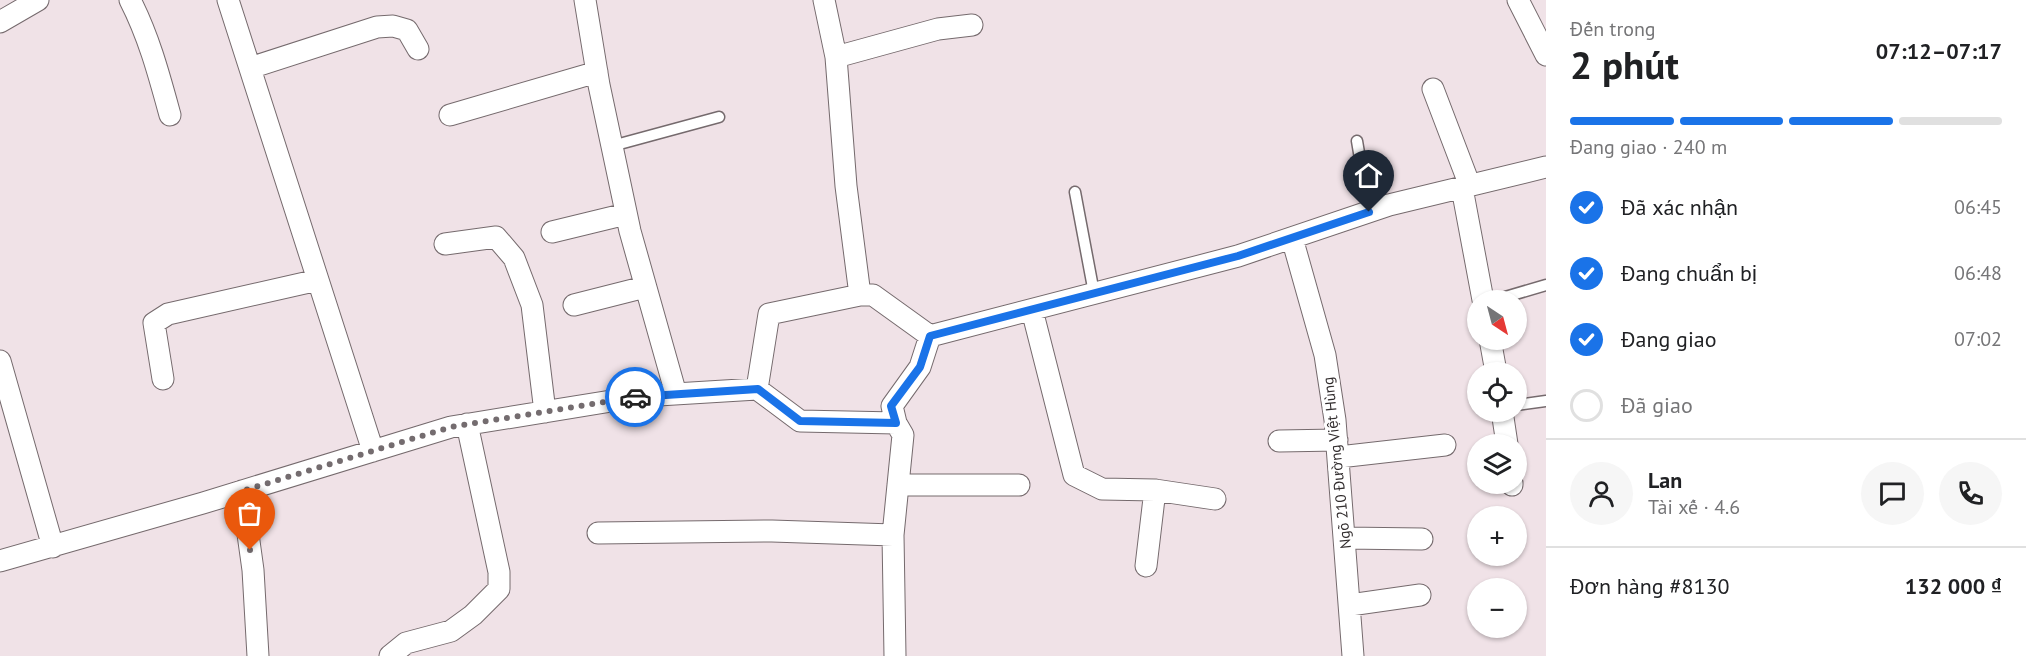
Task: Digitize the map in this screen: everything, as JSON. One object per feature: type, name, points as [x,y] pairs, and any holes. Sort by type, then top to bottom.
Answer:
[{"type":"street","points":[[0,22],[37,0]]},
{"type":"street","points":[[130,0],[141,21],[156,64],[170,115]]},
{"type":"street","points":[[228,0],[373,451]]},
{"type":"street","points":[[585,0],[626,214],[676,394]]},
{"type":"street","points":[[824,0],[836,57],[846,186],[860,295]]},
{"type":"street","points":[[1522,2],[1546,55]]},
{"type":"street","points":[[836,57],[938,29],[972,25]]},
{"type":"street","points":[[250,68],[377,27],[393,26],[407,30],[418,49]]},
{"type":"street","points":[[450,115],[597,72]]},
{"type":"street","points":[[1433,89],[1466,187],[1481,290]]},
{"type":"street","points":[[930,336],[1238,256],[1389,205],[1546,167]]},
{"type":"street","points":[[552,232],[626,214]]},
{"type":"street","points":[[445,244],[496,237],[514,258],[532,305],[545,412]]},
{"type":"street","name":"Ngõ 210 Đường Việt Hùng","points":[[1292,238],[1325,355],[1338,448],[1353,656]]},
{"type":"street","points":[[163,380],[154,323],[168,314],[318,280]]},
{"type":"street","points":[[574,305],[645,287]]},
{"type":"street","points":[[758,389],[769,314],[860,295],[873,295],[930,336]]},
{"type":"street","points":[[1032,310],[1074,475],[1102,489],[1155,490],[1215,499]]},
{"type":"street","points":[[895,656],[893,535],[903,435],[896,423],[891,406],[920,367],[930,336]]},
{"type":"street","points":[[0,361],[53,547]]},
{"type":"street","points":[[0,561],[242,491],[451,427],[642,396],[758,389],[800,421],[896,423]]},
{"type":"street","points":[[390,656],[406,643],[451,631],[473,615],[499,589],[499,572],[467,424]]},
{"type":"street","points":[[1279,441],[1338,448],[1444,445]]},
{"type":"street","points":[[898,485],[1019,484]]},
{"type":"street","points":[[1146,566],[1155,490]]},
{"type":"street","points":[[242,491],[253,570],[258,656]]},
{"type":"street","points":[[598,533],[772,531],[893,535]]},
{"type":"street","points":[[1345,538],[1422,539]]},
{"type":"street","points":[[1350,605],[1420,595]]},
{"type":"lane","points":[[612,146],[719,117]]},
{"type":"lane","points":[[1357,141],[1369,212]]},
{"type":"lane","points":[[1075,192],[1094,293]]},
{"type":"lane","points":[[1527,291],[1546,285]]},
{"type":"lane","points":[[1527,404],[1546,401]]},
{"type":"way so far","points":[[250,550],[242,491],[451,427],[635,397]]},
{"type":"route","points":[[635,397],[758,389],[800,421],[896,423],[891,406],[920,367],[930,336],[1238,256],[1369,212]]}]
